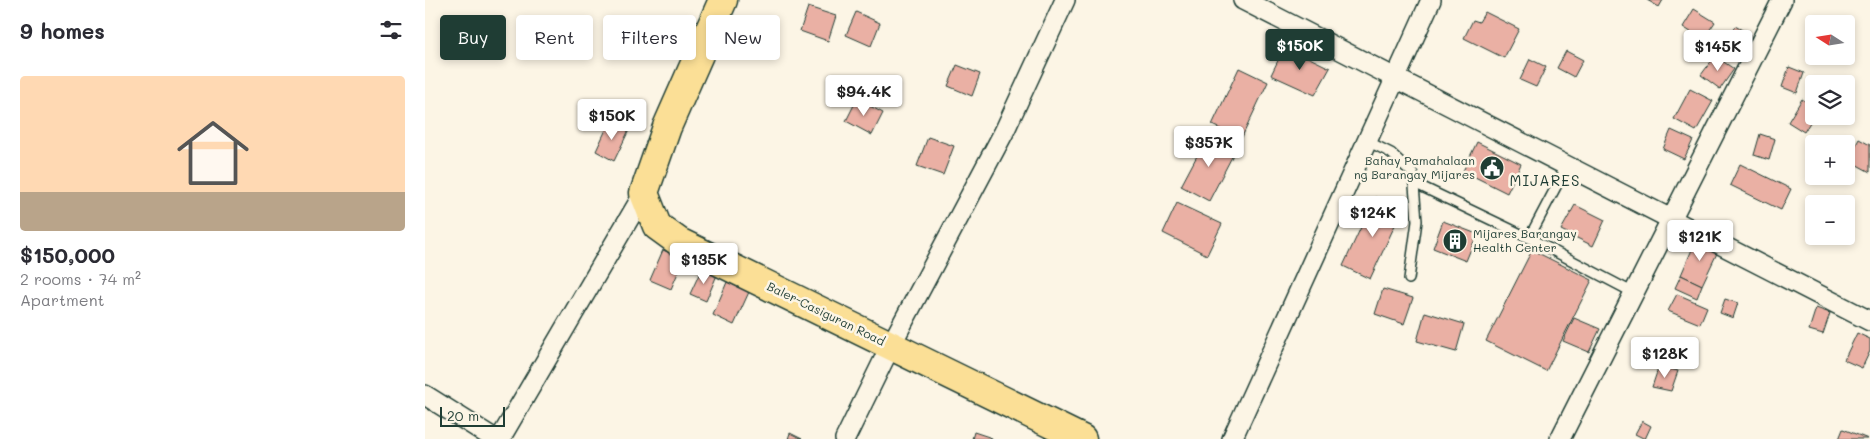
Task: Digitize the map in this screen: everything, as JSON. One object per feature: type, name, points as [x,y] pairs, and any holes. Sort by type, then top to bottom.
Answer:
[{"type":"main road","points":[[644,193],[667,127],[723,0]]},
{"type":"main road","name":"Baler-Casiguran Road","points":[[644,193],[657,226],[679,242],[1082,439]]},
{"type":"street","points":[[845,439],[891,345],[1004,132],[1065,0]]},
{"type":"street","points":[[1243,0],[1870,322]]},
{"type":"street","points":[[1232,439],[1431,0]]},
{"type":"street","points":[[1560,439],[1782,0]]},
{"type":"street","points":[[500,439],[644,193]]},
{"type":"street","points":[[425,395],[495,439]]},
{"type":"lane","points":[[1367,141],[1391,153],[1413,174],[1417,220],[1409,279]]},
{"type":"lane","points":[[1529,238],[1567,166]]},
{"type":"lane","points":[[1414,183],[1529,238],[1634,293]]},
{"type":"building","points":[[1647,0],[1663,0],[1659,7]]},
{"type":"building","points":[[808,7],[836,16],[828,41],[800,31]]},
{"type":"building","points":[[1694,9],[1715,22],[1703,40],[1683,27]]},
{"type":"building","points":[[856,12],[880,23],[871,46],[846,35]]},
{"type":"building","points":[[1485,12],[1519,29],[1504,58],[1464,38],[1473,20],[1479,22]]},
{"type":"building","points":[[1735,26],[1751,35],[1739,54],[1723,45]]},
{"type":"building","points":[[1285,46],[1330,68],[1315,95],[1271,75]]},
{"type":"building","points":[[1566,51],[1583,60],[1574,77],[1557,68]]},
{"type":"building","points":[[1715,56],[1734,69],[1720,89],[1701,75]]},
{"type":"building","points":[[1530,59],[1546,67],[1536,87],[1520,80]]},
{"type":"building","points":[[957,65],[980,74],[972,96],[948,86]]},
{"type":"building","points":[[1789,67],[1804,73],[1797,93],[1782,87]]},
{"type":"building","points":[[1239,68],[1268,82],[1241,139],[1212,125]]},
{"type":"building","points":[[1690,89],[1713,101],[1696,131],[1674,119]]},
{"type":"building","points":[[857,99],[883,113],[872,135],[846,121]]},
{"type":"building","points":[[1802,99],[1805,101],[1805,125],[1808,125],[1804,132],[1788,122]]},
{"type":"building","points":[[610,121],[629,130],[614,161],[596,151]]},
{"type":"building","points":[[1671,130],[1693,140],[1684,159],[1663,149]]},
{"type":"building","points":[[1760,134],[1775,139],[1769,160],[1754,155]]},
{"type":"building","points":[[1208,135],[1236,149],[1209,201],[1181,186]]},
{"type":"building","points":[[928,137],[954,146],[943,175],[917,166]]},
{"type":"building","points":[[1859,139],[1870,145],[1870,172],[1855,164],[1855,147]]},
{"type":"building","name":"Bahay Pamahalaan ng Barangay Mijares","points":[[1477,142],[1521,164],[1507,193],[1463,171]]},
{"type":"building","points":[[1740,164],[1791,189],[1781,210],[1730,185]]},
{"type":"building","points":[[1375,197],[1402,210],[1370,279],[1343,266]]},
{"type":"building","points":[[1177,203],[1222,224],[1207,255],[1163,233]]},
{"type":"building","points":[[1575,205],[1605,220],[1593,246],[1561,230]]},
{"type":"building","name":"Mijares Barangay Health Center","points":[[1443,221],[1477,234],[1466,261],[1433,248]]},
{"type":"building","points":[[1697,238],[1719,249],[1702,285],[1681,275]]},
{"type":"building","points":[[663,250],[684,259],[671,289],[650,280]]},
{"type":"building","points":[[1532,250],[1592,280],[1546,371],[1486,341]]},
{"type":"building","points":[[702,268],[717,275],[706,301],[690,294]]},
{"type":"building","points":[[1681,275],[1702,285],[1697,298],[1675,288]]},
{"type":"building","points":[[727,282],[749,292],[734,325],[713,315]]},
{"type":"building","points":[[1383,289],[1413,298],[1404,324],[1375,314]]},
{"type":"building","points":[[1677,294],[1707,307],[1700,324],[1668,311]]},
{"type":"building","points":[[1725,299],[1738,303],[1733,318],[1720,313]]},
{"type":"building","points":[[1816,308],[1830,313],[1823,334],[1809,330]]},
{"type":"building","points":[[1425,312],[1464,324],[1456,352],[1417,341]]},
{"type":"building","points":[[1574,318],[1600,329],[1589,352],[1563,341]]},
{"type":"building","points":[[1857,333],[1870,339],[1870,351],[1862,368],[1844,360]]},
{"type":"building","points":[[1659,366],[1678,371],[1671,391],[1652,387]]},
{"type":"building","points":[[1642,421],[1651,426],[1645,439],[1635,434]]},
{"type":"building","points":[[1843,429],[1868,439],[1839,439]]},
{"type":"building","points":[[974,432],[992,438],[992,439],[972,439]]},
{"type":"building","points":[[790,433],[802,439],[788,439]]},
{"type":"place","name":"Bahay Pamahalaan ng Barangay Mijares","points":[[1492,168]]},
{"type":"place","name":"Mijares Barangay Health Center","points":[[1455,241]]},
{"type":"district","name":"MIJARES","points":[[1545,181]]}]
